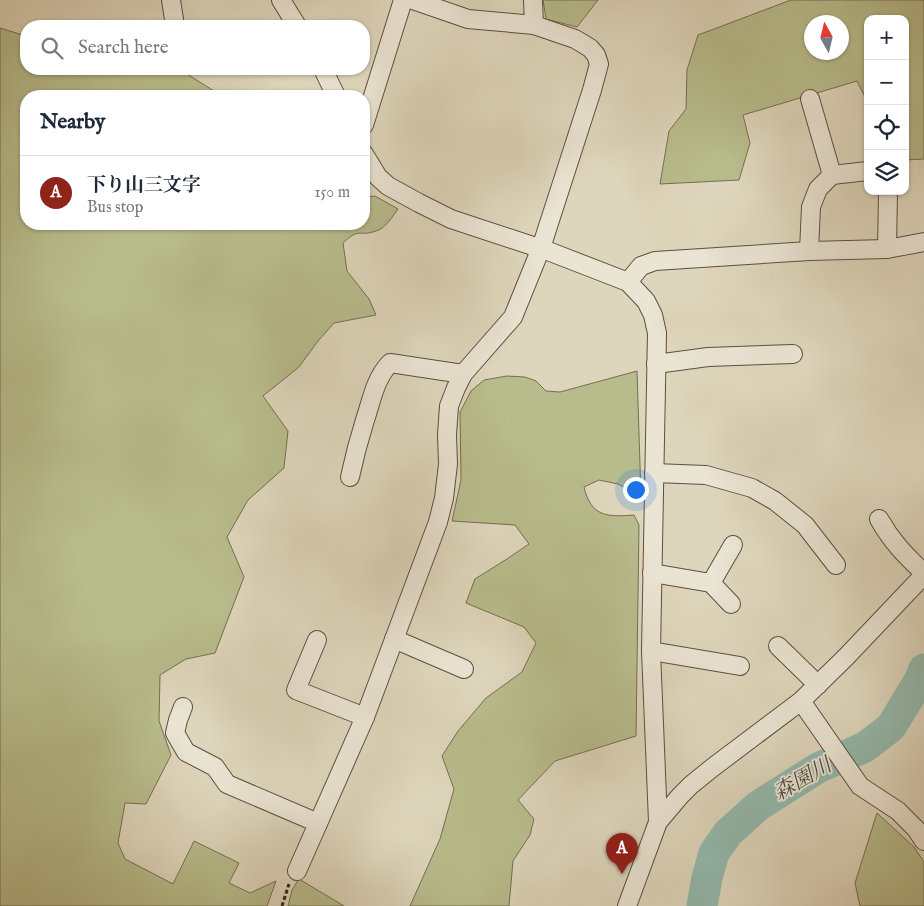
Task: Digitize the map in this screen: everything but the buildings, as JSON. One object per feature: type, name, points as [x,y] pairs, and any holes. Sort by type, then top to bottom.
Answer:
[{"type":"street","points":[[171,0],[174,20]]},
{"type":"street","points":[[281,0],[293,20]]},
{"type":"street","points":[[370,107],[404,0]]},
{"type":"street","points":[[297,871],[365,716],[438,522],[444,498],[448,464],[449,406],[463,374],[514,317],[540,248],[599,64],[596,55],[590,48],[575,39],[534,25],[468,19],[413,0]]},
{"type":"street","points":[[533,0],[534,25]]},
{"type":"street","points":[[326,75],[333,90]]},
{"type":"street","points":[[810,99],[832,175]]},
{"type":"street","points":[[370,164],[378,177],[388,186],[452,219],[540,248],[628,282],[646,301],[653,314],[657,333],[651,651],[658,822]]},
{"type":"street","points":[[809,251],[810,207],[818,189],[832,175],[864,171]]},
{"type":"street","points":[[887,249],[888,195]]},
{"type":"street","points":[[628,282],[641,266],[655,261],[809,251],[887,249],[924,242]]},
{"type":"street","points":[[656,364],[708,357],[793,354]]},
{"type":"street","points":[[350,477],[356,447],[373,390],[382,372],[390,363],[463,374]]},
{"type":"street","points":[[654,473],[706,475],[752,488],[775,500],[805,525],[836,565]]},
{"type":"street","points":[[627,906],[658,822],[691,785],[801,701],[846,657],[924,574],[899,549],[879,519]]},
{"type":"street","points":[[711,583],[734,545]]},
{"type":"street","points":[[652,573],[711,583],[731,604]]},
{"type":"street","points":[[394,639],[464,669]]},
{"type":"street","points":[[317,640],[296,690],[365,716]]},
{"type":"street","points":[[778,646],[818,684]]},
{"type":"street","points":[[651,651],[740,666]]},
{"type":"street","points":[[801,701],[860,786],[898,811],[916,829],[924,841]]},
{"type":"street","points":[[183,708],[175,732],[186,752],[215,767],[227,784],[318,823]]},
{"type":"green space","points":[[543,0],[598,0],[577,27],[546,19]]},
{"type":"green space","points":[[791,0],[924,0],[924,159],[909,160],[909,15],[864,15],[864,95],[857,81],[743,115],[750,143],[739,180],[660,184],[669,131],[686,109],[687,70],[698,35]]},
{"type":"green space","points":[[0,28],[20,34],[20,75],[189,75],[212,90],[20,90],[20,230],[370,230],[370,196],[375,196],[398,209],[383,228],[370,233],[353,235],[343,243],[347,271],[369,299],[376,315],[334,323],[299,367],[263,396],[288,431],[284,468],[248,500],[227,537],[244,577],[215,653],[186,659],[160,675],[159,721],[171,755],[146,804],[125,803],[118,843],[125,859],[173,884],[194,841],[239,863],[229,883],[250,893],[276,881],[267,906],[0,906]]},
{"type":"green space","points":[[637,371],[641,496],[618,484],[599,480],[584,487],[587,497],[596,510],[608,515],[634,515],[639,525],[636,736],[555,761],[518,800],[534,819],[530,835],[513,861],[509,906],[410,906],[440,839],[454,789],[442,756],[458,731],[486,698],[522,672],[536,643],[524,627],[466,603],[475,579],[529,544],[515,525],[452,521],[461,480],[460,412],[471,391],[484,380],[507,376],[525,377],[536,381],[546,391],[560,392]]},
{"type":"green space","points":[[877,813],[914,847],[924,862],[924,906],[860,906],[855,883]]},
{"type":"green space","points":[[299,879],[344,906],[288,906],[292,890]]},
{"type":"waterway","name":"森園川","points":[[702,906],[714,853],[728,833],[758,806],[818,768],[865,747],[891,727],[919,681],[924,669]]},
{"type":"place","name":"下り山三文字","points":[[622,874]]}]
